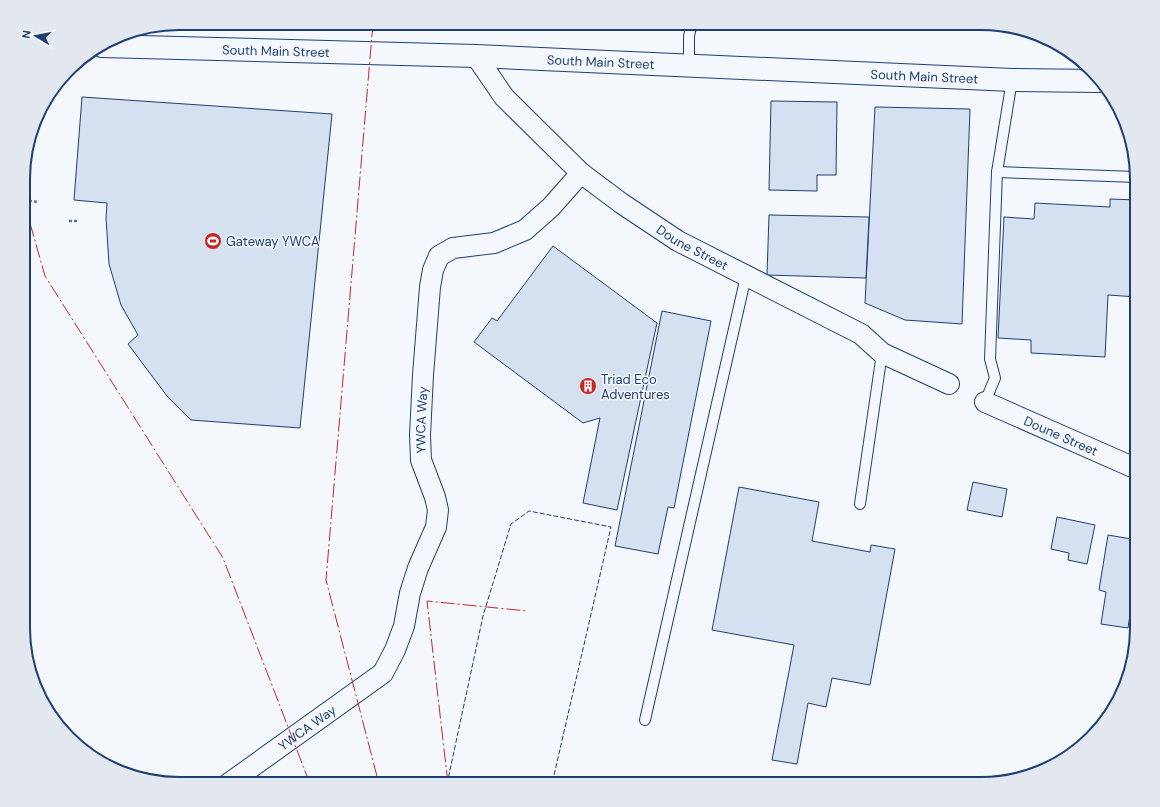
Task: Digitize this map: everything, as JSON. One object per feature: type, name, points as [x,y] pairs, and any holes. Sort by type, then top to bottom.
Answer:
[{"type":"main road","name":"South Main Street","points":[[111,46],[476,56],[1012,80],[1093,81]]},
{"type":"street","name":"Doune Street","points":[[476,56],[504,97],[582,173],[621,203],[678,241],[861,334],[882,353],[949,384]]},
{"type":"street","name":"YWCA Way","points":[[238,777],[383,673],[396,650],[404,626],[410,593],[418,568],[436,527],[438,510],[435,497],[421,460],[420,435],[430,287],[433,270],[439,256],[453,248],[494,243],[525,230],[551,207],[582,173]]},
{"type":"street","name":"Doune Street","points":[[985,402],[1130,466]]},
{"type":"lane","points":[[689,66],[691,30]]},
{"type":"lane","points":[[985,402],[995,378],[990,359],[997,172],[1012,80]]},
{"type":"lane","points":[[997,172],[1130,177]]},
{"type":"lane","points":[[645,720],[746,276]]},
{"type":"lane","points":[[860,504],[882,353]]},
{"type":"path","points":[[30,201],[38,202]]},
{"type":"path","points":[[69,221],[77,221]]},
{"type":"building","name":"Gateway YWCA","points":[[82,97],[332,114],[300,428],[191,420],[167,396],[128,344],[138,335],[121,305],[109,264],[106,218],[107,203],[74,200]]},
{"type":"building","points":[[771,101],[837,102],[836,175],[817,175],[817,191],[769,190]]},
{"type":"building","points":[[875,107],[970,109],[962,324],[905,320],[865,303]]},
{"type":"building","points":[[1110,199],[1130,200],[1130,297],[1108,295],[1105,357],[1031,353],[1031,340],[998,338],[1004,217],[1034,219],[1035,203],[1110,207]]},
{"type":"building","points":[[769,215],[869,217],[866,278],[767,275]]},
{"type":"building","name":"Triad Eco Adventures","points":[[553,246],[657,323],[617,510],[583,503],[600,418],[583,423],[474,342],[492,318],[497,321]]},
{"type":"building","points":[[662,311],[711,321],[674,508],[668,507],[658,554],[615,546]]},
{"type":"building","points":[[973,482],[1007,489],[1002,517],[967,510]]},
{"type":"building","points":[[739,487],[819,502],[812,541],[870,552],[871,545],[895,549],[870,685],[832,678],[826,707],[808,703],[797,764],[772,760],[794,645],[712,630]]},
{"type":"building","points":[[1057,517],[1095,525],[1087,564],[1068,560],[1069,553],[1051,549]]},
{"type":"building","points":[[1108,535],[1130,539],[1130,614],[1128,628],[1101,624],[1106,592],[1099,590]]},
{"type":"fence","points":[[448,777],[483,616],[511,524],[529,511],[611,527],[554,777]]},
{"type":"power","points":[[372,30],[326,580],[377,777]]},
{"type":"power","points":[[30,223],[45,276],[223,558],[307,777]]},
{"type":"power","points":[[447,777],[427,601],[527,611]]},
{"type":"place","name":"Gateway YWCA","points":[[213,241]]},
{"type":"place","name":"Triad Eco Adventures","points":[[588,386]]}]
